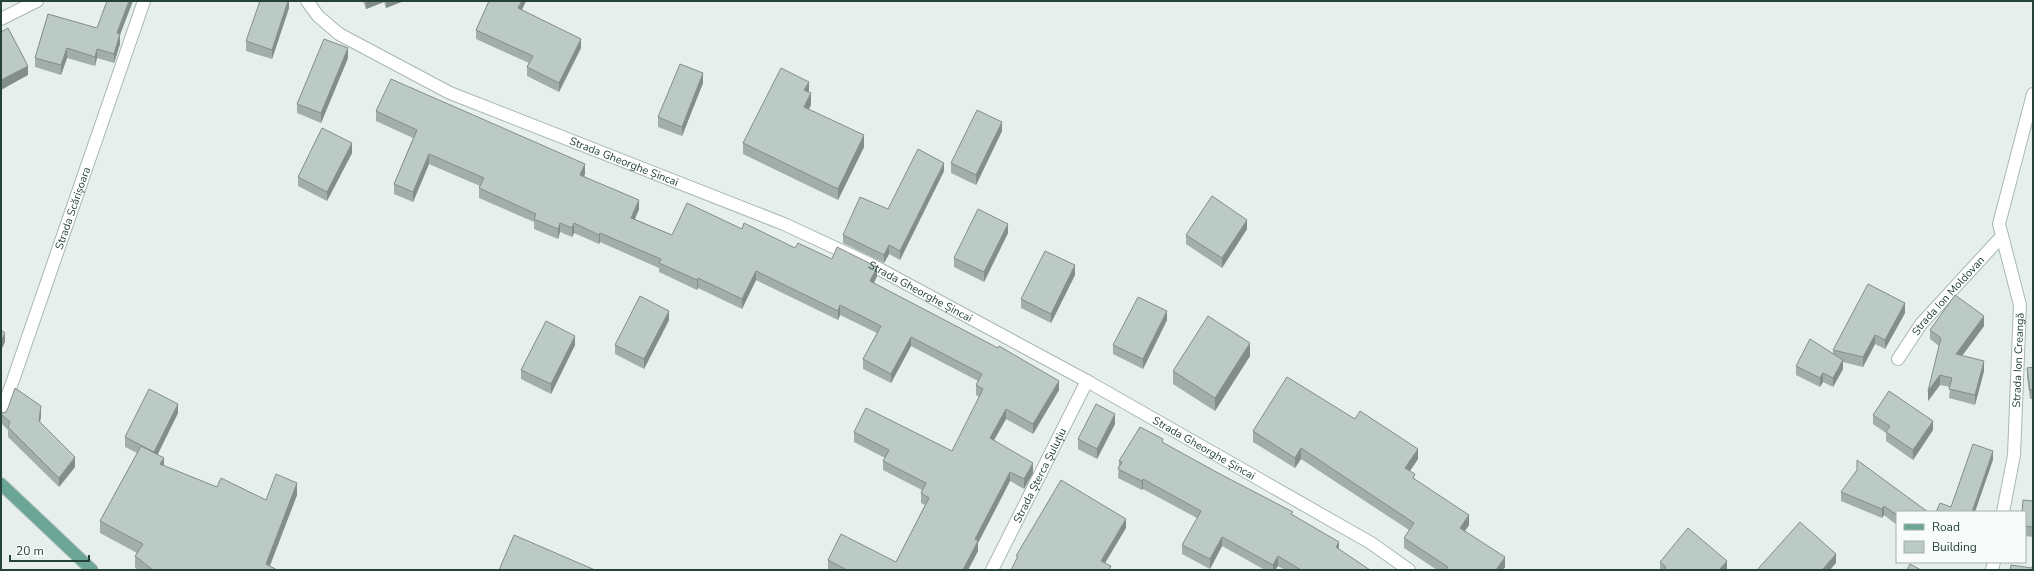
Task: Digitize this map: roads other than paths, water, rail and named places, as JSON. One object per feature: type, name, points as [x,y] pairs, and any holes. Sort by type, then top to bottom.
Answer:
[{"type":"main road","points":[[1,484],[92,570]]},
{"type":"street","points":[[1,19],[37,1]]},
{"type":"street","name":"Strada Scărișoara","points":[[1,415],[144,1]]},
{"type":"street","name":"Strada Gheorghe Șincai","points":[[307,1],[318,16],[339,34],[450,93],[784,224],[870,264],[1087,381],[1371,543],[1408,570]]},
{"type":"street","name":"Strada Ion Creangă","points":[[2003,511],[2014,455],[2020,306],[1999,224],[2033,94]]},
{"type":"street","name":"Strada Ion Moldovan","points":[[1898,359],[1921,324],[2002,236]]},
{"type":"street","name":"Strada Șterca Șuluțiu","points":[[992,570],[1087,381]]}]
